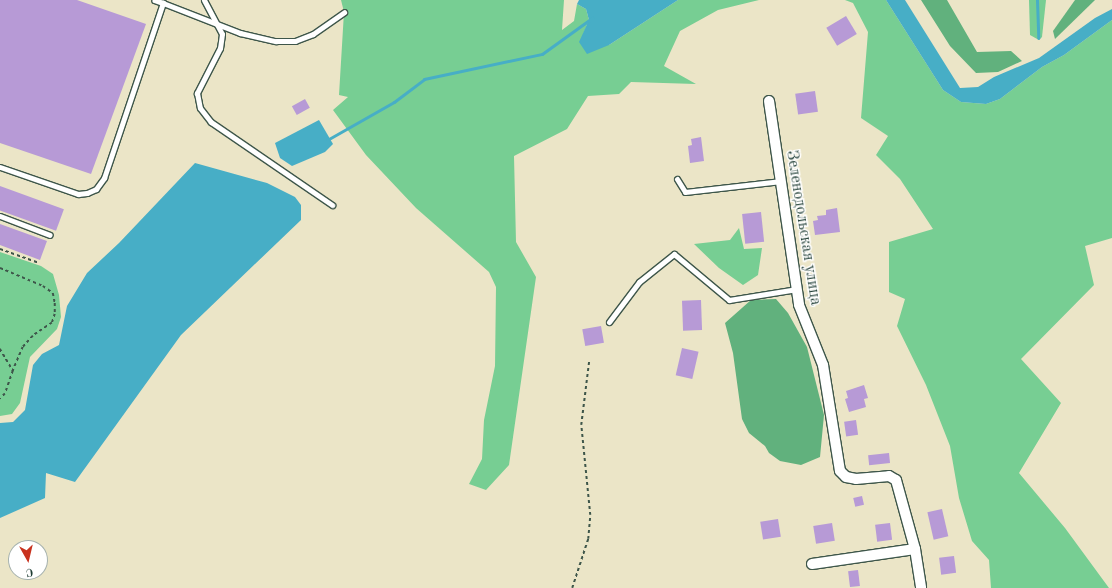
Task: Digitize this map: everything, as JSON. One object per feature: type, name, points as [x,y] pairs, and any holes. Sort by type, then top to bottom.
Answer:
[{"type":"street","name":"Зеленодольская улица","points":[[769,101],[796,289],[802,317],[823,365],[840,470],[846,477],[856,479],[889,476],[896,480],[915,549],[921,588]]},
{"type":"street","points":[[812,564],[915,549]]},
{"type":"lane","points":[[154,0],[240,33],[276,41],[295,41],[313,34],[344,12]]},
{"type":"lane","points":[[204,0],[222,34],[220,48],[199,87],[197,100],[200,108],[210,122],[332,205]]},
{"type":"lane","points":[[0,167],[78,194],[96,189],[104,178],[163,3]]},
{"type":"lane","points":[[677,179],[685,192],[781,181]]},
{"type":"lane","points":[[0,216],[50,234]]},
{"type":"lane","points":[[609,322],[639,282],[674,254],[729,300],[796,289]]},
{"type":"path","points":[[0,249],[39,263]]},
{"type":"path","points":[[0,268],[43,286],[53,294],[55,303],[52,323],[33,336],[23,347],[5,394],[0,399]]},
{"type":"path","points":[[0,349],[13,371]]},
{"type":"path","points":[[572,588],[588,539],[590,515],[582,425],[589,361]]},
{"type":"green space","points":[[341,0],[564,0],[562,30],[574,21],[577,4],[586,9],[589,20],[580,42],[609,45],[678,0],[759,0],[718,10],[680,31],[664,66],[696,84],[631,82],[619,94],[588,96],[567,129],[514,156],[516,242],[536,277],[509,465],[486,490],[469,484],[482,459],[484,420],[495,366],[496,287],[489,272],[416,208],[366,155],[333,110],[348,97],[339,95],[344,12]]},
{"type":"green space","points":[[845,0],[886,0],[943,90],[961,102],[986,104],[1000,99],[1042,67],[1064,55],[1112,20],[1112,238],[1085,246],[1094,285],[1021,359],[1061,403],[1019,473],[1065,528],[1109,588],[991,588],[989,560],[972,541],[959,498],[950,446],[926,385],[897,326],[905,299],[889,292],[889,242],[933,229],[900,179],[876,155],[888,136],[861,118],[868,32],[853,3]]},
{"type":"green space","points":[[921,0],[947,0],[977,52],[1011,51],[1022,61],[998,72],[976,73],[950,46]]},
{"type":"green space","points":[[1029,0],[1046,0],[1042,37],[1039,40],[1030,35]]},
{"type":"green space","points":[[1075,0],[1095,0],[1055,39],[1053,31]]},
{"type":"green space","points":[[739,228],[744,249],[762,248],[758,275],[743,285],[719,268],[694,244],[730,240]]},
{"type":"green space","points":[[0,252],[41,266],[53,274],[59,295],[61,317],[57,329],[30,357],[20,403],[12,414],[0,416]]},
{"type":"green space","points":[[776,299],[788,313],[807,347],[824,415],[820,457],[801,465],[780,461],[769,453],[765,446],[749,433],[742,419],[733,353],[725,323],[751,300]]},
{"type":"water","points":[[579,0],[678,0],[609,45],[587,54],[579,42],[589,20],[586,9],[577,4]]},
{"type":"water","points":[[886,0],[905,0],[960,88],[978,87],[994,77],[1039,58],[1095,18],[1112,9],[1112,20],[1064,55],[1042,67],[1000,99],[986,104],[961,102],[943,90]]},
{"type":"water","points":[[319,120],[333,144],[325,152],[292,166],[280,158],[275,143]]},
{"type":"water","points":[[195,163],[267,183],[295,197],[301,205],[301,220],[181,335],[75,482],[46,473],[45,498],[0,518],[0,423],[13,422],[25,410],[33,365],[42,354],[59,345],[67,306],[87,273],[119,243]]},
{"type":"building","points":[[0,0],[77,0],[146,24],[91,174],[0,143]]},
{"type":"building","points":[[846,16],[857,34],[837,46],[826,28]]},
{"type":"building","points":[[815,91],[818,112],[798,115],[795,94]]},
{"type":"building","points":[[305,99],[310,108],[297,115],[292,106]]},
{"type":"building","points":[[701,137],[704,161],[690,163],[688,146],[692,145],[691,139]]},
{"type":"building","points":[[0,186],[64,209],[56,231],[0,210]]},
{"type":"building","points":[[837,208],[840,232],[815,235],[813,221],[818,220],[817,216],[826,215],[826,210]]},
{"type":"building","points":[[761,212],[764,242],[745,244],[742,214]]},
{"type":"building","points":[[0,224],[47,241],[40,260],[0,245]]},
{"type":"building","points":[[701,300],[702,330],[683,331],[682,301]]},
{"type":"building","points":[[601,326],[604,343],[585,346],[582,329]]},
{"type":"building","points":[[682,348],[699,352],[692,379],[676,375]]},
{"type":"building","points":[[864,385],[868,398],[864,399],[866,407],[849,412],[845,399],[848,398],[846,391]]},
{"type":"building","points":[[856,420],[858,435],[846,437],[844,422]]},
{"type":"building","points":[[889,453],[890,463],[869,465],[868,455]]},
{"type":"building","points":[[862,496],[864,505],[855,507],[853,498]]},
{"type":"building","points":[[942,509],[948,536],[934,540],[927,512]]},
{"type":"building","points":[[778,519],[781,537],[763,540],[760,522]]},
{"type":"building","points":[[832,523],[835,541],[816,544],[813,526]]},
{"type":"building","points":[[890,523],[892,540],[877,542],[875,525]]},
{"type":"building","points":[[954,556],[956,573],[941,575],[939,558]]},
{"type":"building","points":[[858,570],[860,586],[850,587],[848,571]]},
{"type":"waterway","points":[[1037,0],[1038,38]]},
{"type":"waterway","points":[[327,140],[394,102],[424,79],[542,54],[592,18]]}]
